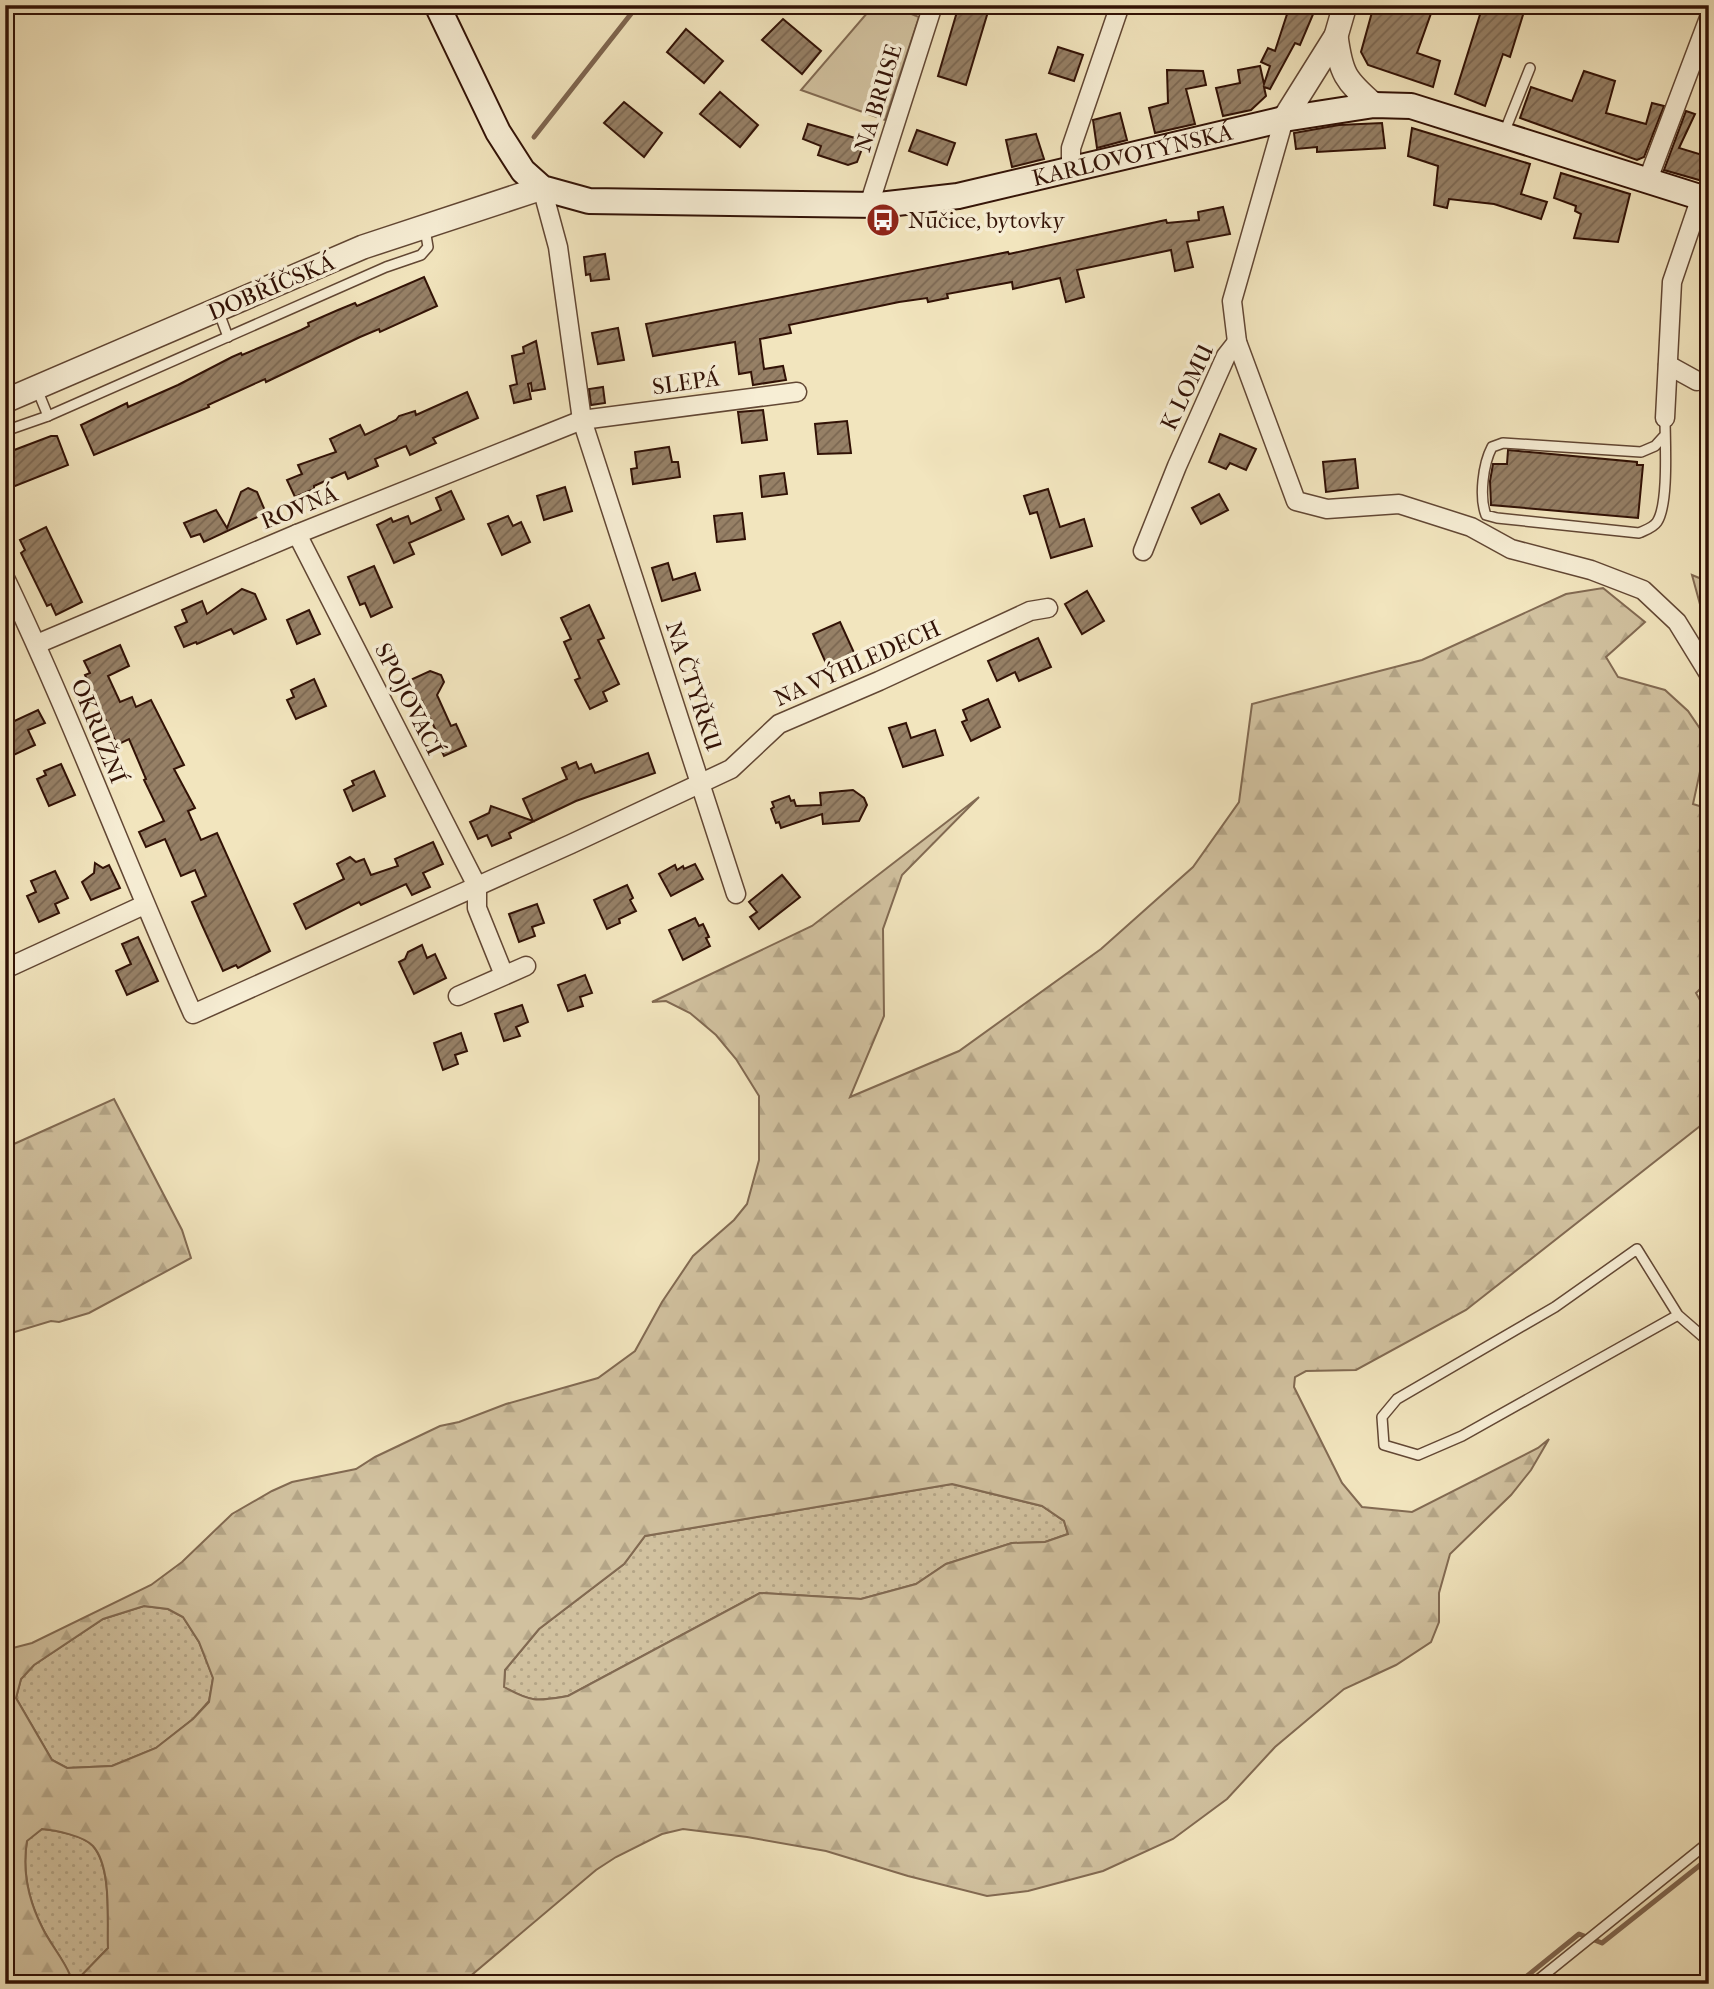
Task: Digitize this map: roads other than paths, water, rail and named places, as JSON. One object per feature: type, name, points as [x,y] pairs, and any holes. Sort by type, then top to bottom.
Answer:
[{"type":"main road","points":[[437,5],[498,132],[523,171],[542,188]]},
{"type":"main road","name":"KARLOVOTÝNSKÁ","points":[[542,188],[589,201],[869,205],[958,196],[1284,118],[1374,105],[1412,106],[1705,199]]},
{"type":"street","name":"NA BRUSE","points":[[869,205],[933,5]]},
{"type":"street","points":[[1071,169],[1071,149],[1120,5]]},
{"type":"street","points":[[1284,118],[1336,36],[1345,5]]},
{"type":"street","points":[[1647,182],[1709,18]]},
{"type":"street","points":[[1336,36],[1340,66],[1354,88],[1374,105]]},
{"type":"street","name":"K LOMU","points":[[1143,551],[1215,380],[1226,356],[1237,342],[1232,301],[1284,118]]},
{"type":"street","name":"DOBŘÍČSKÁ","points":[[5,401],[363,247],[542,188]]},
{"type":"street","name":"NA ČTYŘKU","points":[[192,1014],[571,844],[699,782],[582,420],[558,247],[542,188]]},
{"type":"street","points":[[1665,426],[1672,282],[1705,199]]},
{"type":"street","points":[[1237,342],[1296,501],[1327,509],[1399,504],[1471,527],[1511,549],[1591,570],[1643,590],[1677,622],[1709,674]]},
{"type":"street","points":[[1668,365],[1703,385]]},
{"type":"street","name":"SLEPÁ","points":[[582,420],[797,392]]},
{"type":"street","name":"ROVNÁ","points":[[37,644],[297,534],[582,420]]},
{"type":"street","name":"SPOJOVACÍ","points":[[297,534],[477,886],[477,908],[504,975]]},
{"type":"street","name":"OKRUŽNÍ","points":[[5,578],[37,644],[144,905],[192,1014]]},
{"type":"street","name":"NA VÝHLEDECH","points":[[699,782],[731,769],[779,724],[1030,611],[1048,608]]},
{"type":"street","points":[[699,782],[709,805],[736,894]]},
{"type":"street","points":[[5,969],[144,905]]},
{"type":"street","points":[[458,996],[526,966]]},
{"type":"lane","points":[[1504,134],[1530,68]]},
{"type":"lane","points":[[5,431],[48,416],[386,267],[421,255],[428,247],[424,225]]},
{"type":"lane","points":[[218,310],[228,337]]},
{"type":"lane","points":[[37,387],[48,416]]},
{"type":"lane","points":[[1665,426],[1663,511],[1655,525],[1639,533],[1486,515],[1482,505],[1487,457],[1492,447],[1503,443],[1641,452],[1655,446],[1665,426]]},
{"type":"lane","points":[[1678,1315],[1462,1436],[1429,1451],[1418,1455],[1384,1446],[1382,1417],[1397,1399],[1555,1307],[1637,1249],[1678,1315],[1709,1342]]},
{"type":"lane","points":[[1533,1984],[1709,1842]]},
{"type":"waterway","points":[[534,137],[638,5]]},
{"type":"waterway","points":[[1517,1984],[1579,1934],[1602,1943],[1709,1858]]},
{"type":"place","name":"Nučice, bytovky","points":[[883,220]]}]
